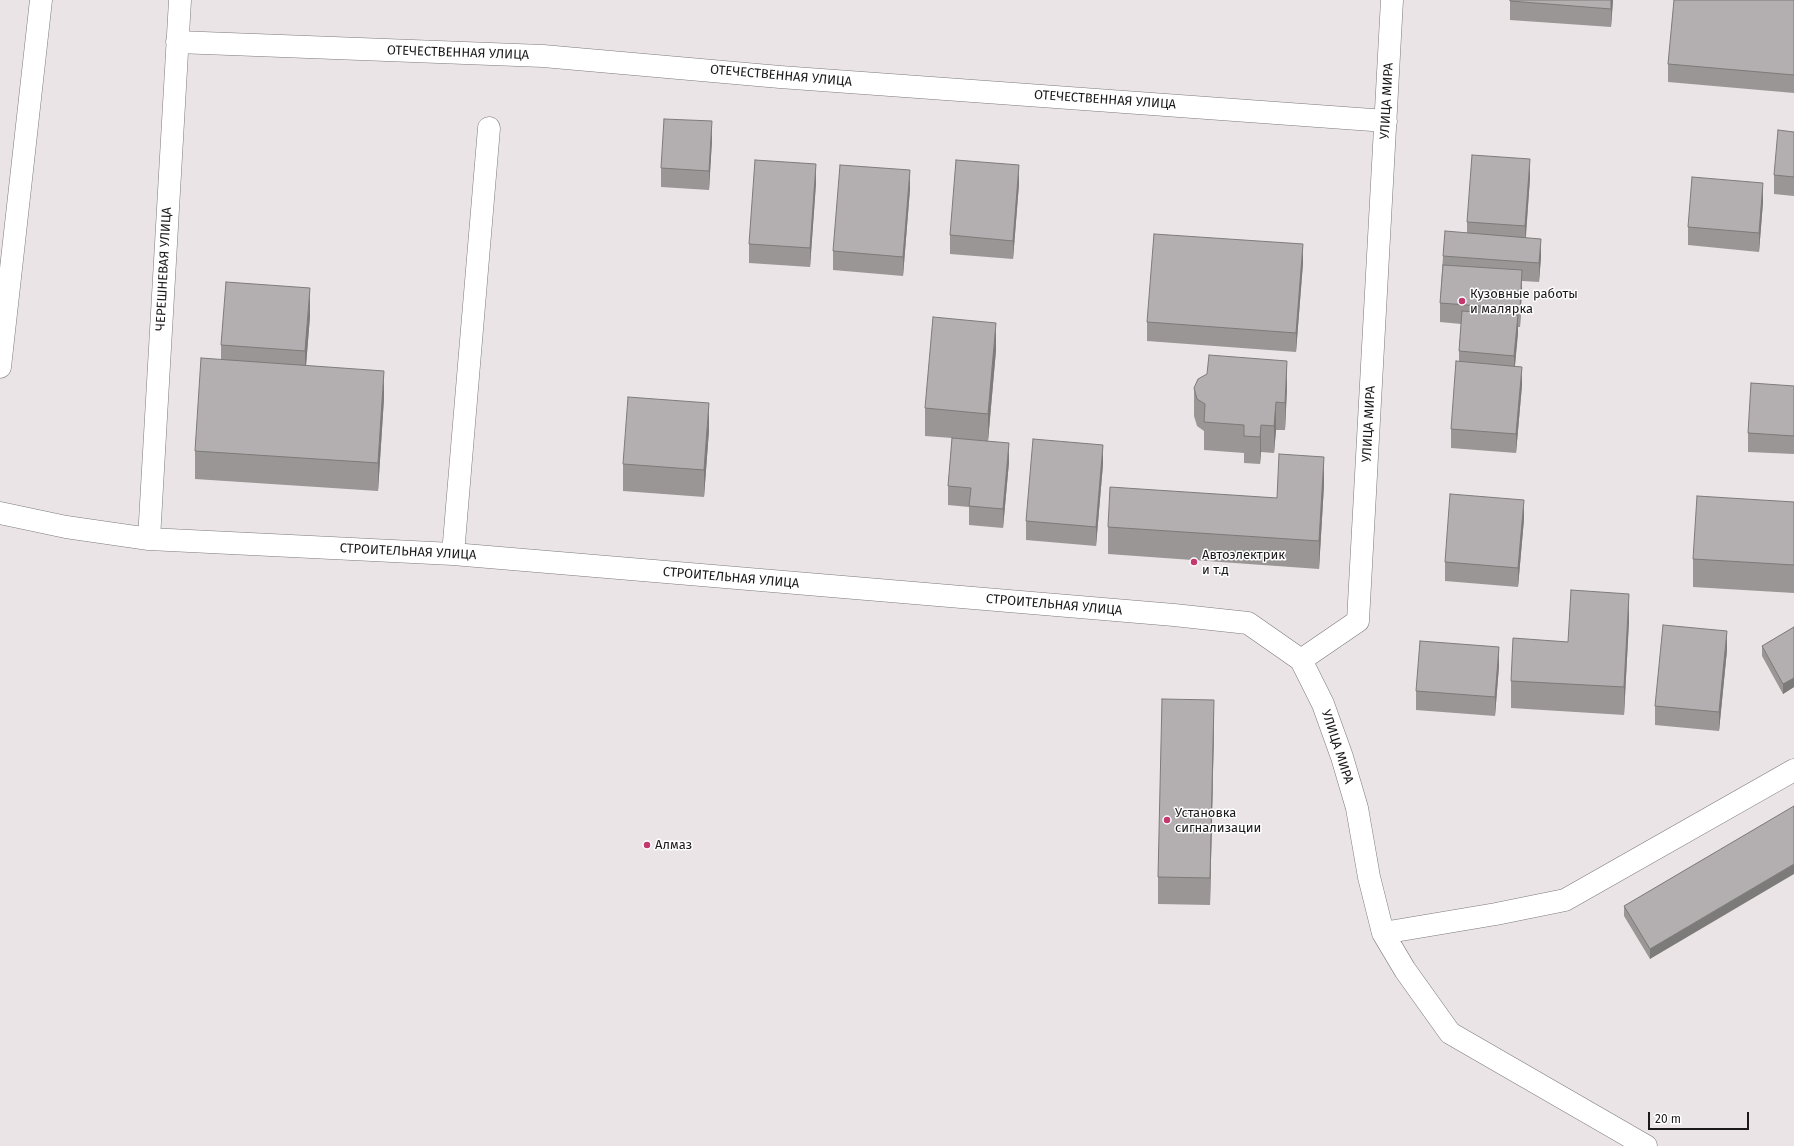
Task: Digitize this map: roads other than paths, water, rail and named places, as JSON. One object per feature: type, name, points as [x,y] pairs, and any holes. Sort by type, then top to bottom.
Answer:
[{"type":"street","points":[[0,367],[41,0]]},
{"type":"street","name":"ЧЕРЕШНЕВАЯ УЛИЦА","points":[[149,539],[180,0]]},
{"type":"street","name":"УЛИЦА МИРА","points":[[1392,0],[1358,621],[1302,660],[1323,704],[1342,757],[1357,808],[1369,877],[1383,933],[1405,970],[1450,1033],[1646,1146]]},
{"type":"street","name":"ОТЕЧЕСТВЕННАЯ УЛИЦА","points":[[177,42],[543,56],[772,76],[1386,121]]},
{"type":"street","points":[[453,554],[489,128]]},
{"type":"street","name":"СТРОИТЕЛЬНАЯ УЛИЦА","points":[[0,513],[66,528],[149,539],[453,554],[1166,615],[1248,624],[1302,660]]},
{"type":"street","points":[[1383,933],[1496,914],[1565,900],[1794,770]]},
{"type":"place","name":"Кузовные работы и малярка","points":[[1462,301]]},
{"type":"place","name":"Автоэлектрик и т.д","points":[[1194,562]]},
{"type":"place","name":"Установка сигнализации","points":[[1167,820]]},
{"type":"place","name":"Алмаз","points":[[647,845]]}]
